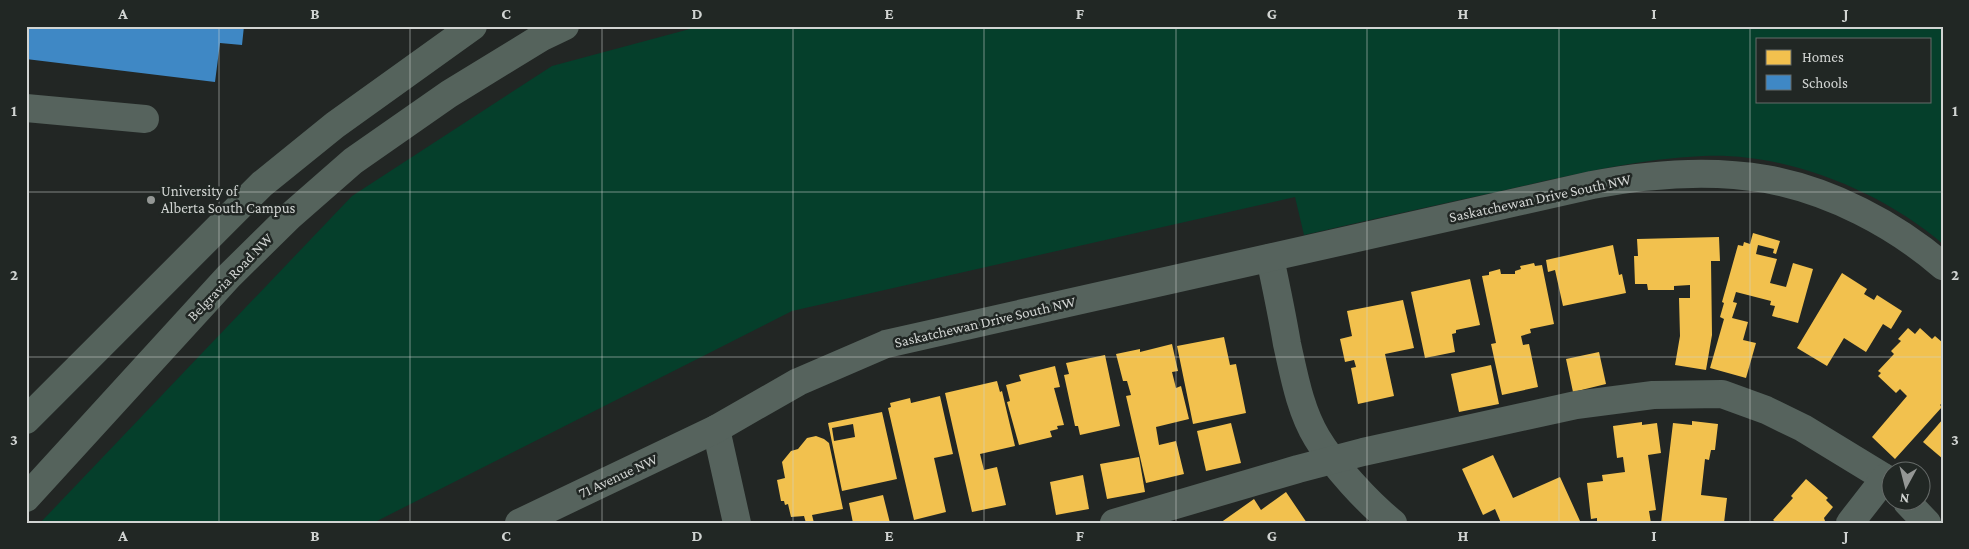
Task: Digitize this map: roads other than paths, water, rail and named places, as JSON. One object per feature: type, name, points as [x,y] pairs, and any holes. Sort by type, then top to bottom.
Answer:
[{"type":"main road","points":[[26,420],[262,184],[342,120],[473,26]]},
{"type":"main road","name":"Belgravia Road NW","points":[[26,498],[228,277],[289,217],[353,160],[449,94],[542,37],[565,26]]},
{"type":"street","points":[[26,108],[146,119]]},
{"type":"street","name":"Saskatchewan Drive South NW","points":[[716,429],[798,382],[886,344],[1626,178],[1696,174],[1767,179],[1802,188],[1870,216],[1902,235],[1943,266]]},
{"type":"street","points":[[1270,258],[1292,366],[1302,404],[1316,438],[1332,460],[1376,510],[1394,523]]},
{"type":"street","points":[[1114,523],[1332,460],[1576,405],[1653,395],[1722,394],[1766,410],[1803,428],[1882,478]]},
{"type":"street","points":[[716,429],[737,523]]},
{"type":"street","name":"71 Avenue NW","points":[[519,523],[716,429]]},
{"type":"street","points":[[1850,523],[1882,488]]},
{"type":"street","points":[[1917,512],[1927,523]]},
{"type":"place","name":"University of Alberta South Campus","points":[[151,200]]}]
